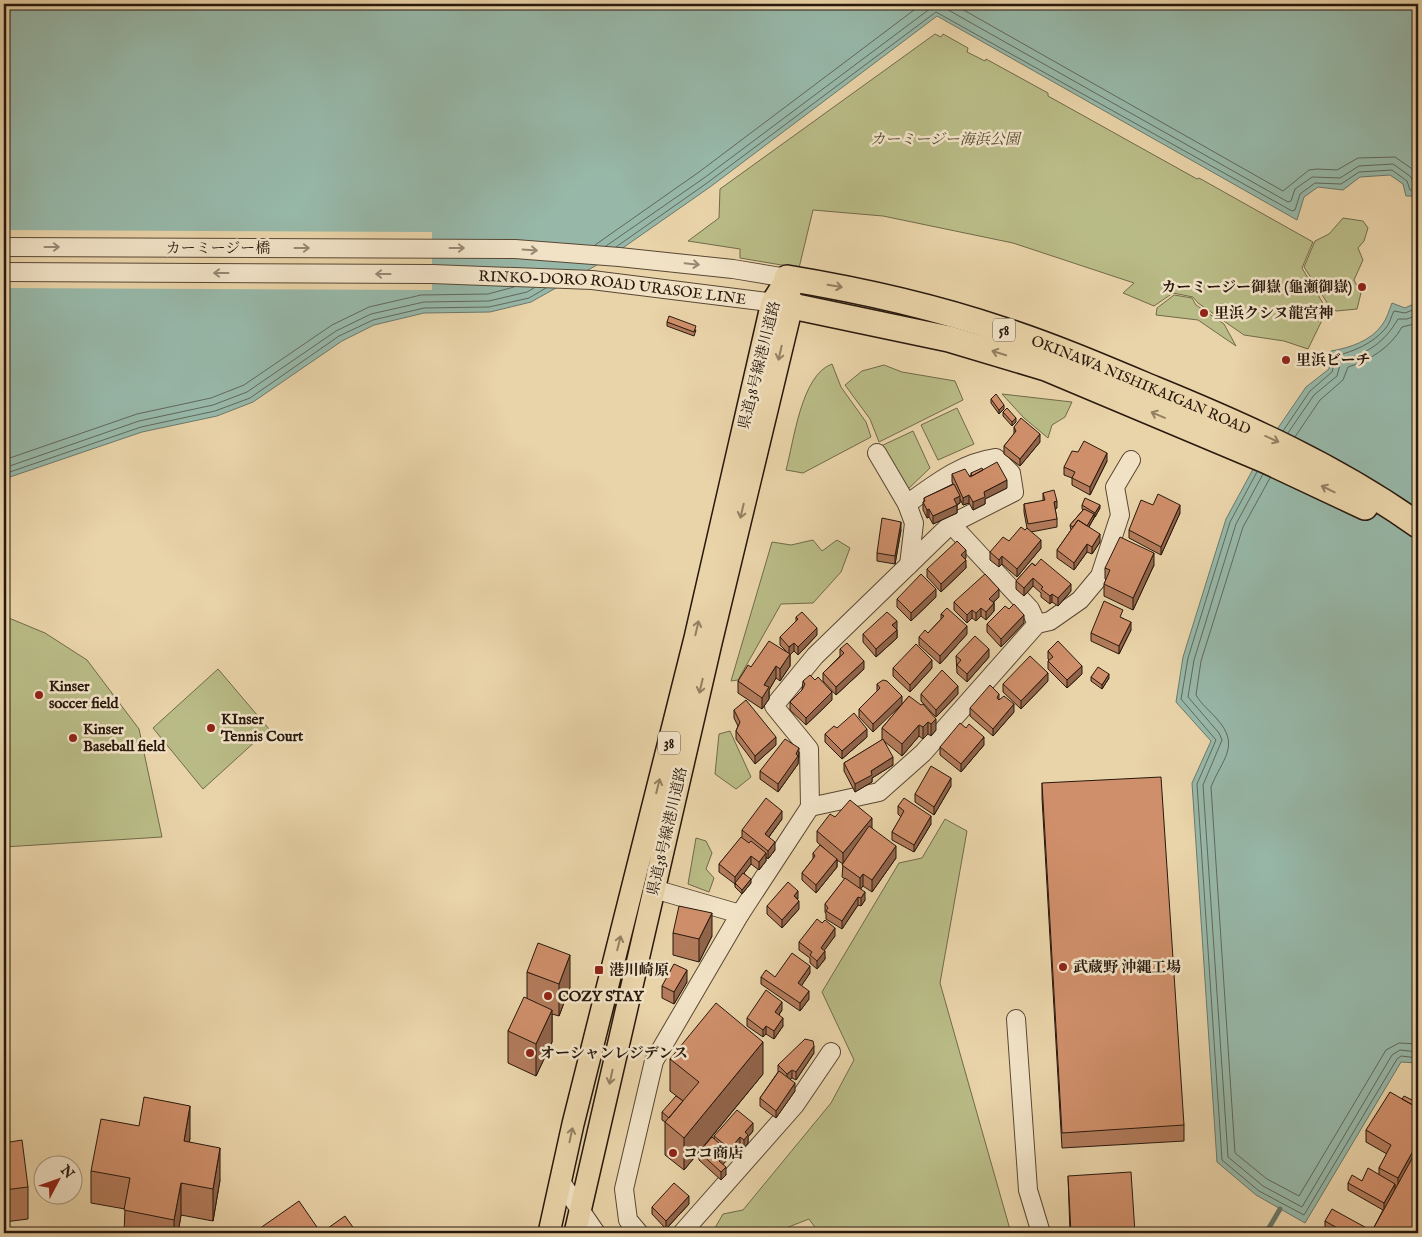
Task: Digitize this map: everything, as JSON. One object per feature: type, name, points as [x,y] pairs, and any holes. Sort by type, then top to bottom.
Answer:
[{"type":"highway","name":"OKINAWA NISHIKAIGAN ROAD","points":[[787,278],[859,290],[1003,330],[1055,348],[1207,423],[1309,480],[1418,535]]},
{"type":"highway","name":"OKINAWA NISHIKAIGAN ROAD","points":[[782,304],[949,339],[1046,368],[1207,423],[1284,444],[1369,492],[1418,525]]},
{"type":"main road","name":"県道38号線港川道路","points":[[575,1233],[582,1211],[654,889],[787,278]]},
{"type":"main road","name":"県道38号線港川道路","points":[[550,1233],[695,638],[782,304]]},
{"type":"street","name":"カーミージー橋","points":[[4,247],[432,248]]},
{"type":"street","name":"RINKO-DORO ROAD URASOE LINE","points":[[432,248],[515,249],[619,256],[733,269],[787,278]]},
{"type":"street","name":"カーミージー橋","points":[[4,272],[432,274]]},
{"type":"street","name":"RINKO-DORO ROAD URASOE LINE","points":[[432,274],[592,280],[782,304]]},
{"type":"street","points":[[877,453],[907,504],[914,524],[909,565]]},
{"type":"street","points":[[638,1233],[628,1220],[624,1189],[654,1061],[740,914],[810,807],[810,749],[774,706],[815,656],[951,524],[1014,492],[1011,472],[996,458],[977,461],[948,474],[907,504]]},
{"type":"street","points":[[810,807],[879,792],[924,753],[1037,624],[1050,621],[1080,600],[1100,576],[1120,515],[1115,487],[1131,460]]},
{"type":"street","points":[[951,524],[1030,609],[1037,624]]},
{"type":"street","points":[[654,889],[740,914]]},
{"type":"street","points":[[1016,1019],[1028,1190],[1041,1233]]},
{"type":"street","points":[[682,1233],[795,1105],[831,1052]]},
{"type":"street","points":[[561,1182],[596,1233]]},
{"type":"green space","name":"カーミージー海浜公園","points":[[935,34],[941,37],[943,34],[968,48],[967,52],[985,61],[986,59],[1048,93],[1048,96],[1313,242],[1302,268],[1327,310],[1308,349],[1284,341],[1244,335],[1198,303],[1193,297],[1173,293],[1154,306],[1123,293],[1134,283],[1013,243],[883,216],[813,210],[799,268],[740,258],[740,249],[688,241],[719,218],[720,189]]},
{"type":"green space","points":[[1343,218],[1363,221],[1368,228],[1364,241],[1358,248],[1363,260],[1354,280],[1361,293],[1357,309],[1336,311],[1328,304],[1304,267],[1315,241],[1329,234]]},
{"type":"green space","points":[[1174,295],[1192,298],[1196,305],[1224,324],[1236,346],[1198,320],[1156,315],[1157,308]]},
{"type":"green space","points":[[832,364],[841,387],[866,422],[871,437],[803,473],[786,470],[800,410],[806,395],[821,371]]},
{"type":"green space","points":[[884,365],[902,372],[955,381],[963,400],[879,442],[870,419],[845,385],[862,371]]},
{"type":"green space","points":[[1002,394],[1072,402],[1065,417],[1052,425],[1048,438],[1024,418]]},
{"type":"green space","points":[[957,408],[974,444],[938,460],[921,425]]},
{"type":"green space","points":[[913,431],[930,468],[906,491],[881,446]]},
{"type":"green space","points":[[813,540],[822,551],[837,540],[850,548],[841,572],[813,603],[781,604],[738,680],[731,681],[772,542],[791,545]]},
{"type":"green space","name":"Kinser Baseball field","points":[[4,616],[45,633],[87,660],[139,729],[162,837],[4,847]]},
{"type":"green space","name":"KInser Tennis Court","points":[[218,669],[269,729],[203,789],[153,728]]},
{"type":"green space","points":[[730,731],[751,777],[736,789],[715,774],[719,734]]},
{"type":"green space","points":[[945,819],[967,831],[940,983],[1011,1233],[819,1233],[809,1219],[773,1233],[712,1233],[723,1214],[743,1210],[831,1103],[854,1060],[822,992],[899,863],[922,858]]},
{"type":"green space","points":[[696,838],[706,841],[712,853],[706,869],[714,878],[709,892],[688,884]]},
{"type":"water","points":[[4,4],[1418,4],[1418,196],[1406,196],[1403,184],[1390,175],[1360,177],[1343,190],[1318,187],[1304,197],[1297,220],[937,16],[710,187],[604,261],[531,302],[490,312],[424,313],[374,325],[342,341],[253,402],[217,416],[142,432],[4,479]]},
{"type":"water","points":[[1418,302],[1418,1063],[1401,1062],[1305,1223],[1256,1195],[1217,1162],[1192,783],[1211,741],[1176,702],[1183,657],[1226,519],[1265,447],[1306,387],[1329,369],[1331,351],[1352,346],[1372,335],[1384,323],[1392,303],[1405,308]]},
{"type":"pier","points":[[4,230],[432,232],[432,290],[4,288]]},
{"type":"building","points":[[669,316],[696,326],[694,332],[667,322]]},
{"type":"building","points":[[996,394],[1004,405],[999,410],[991,399]]},
{"type":"building","points":[[1007,408],[1016,418],[1012,422],[1003,412]]},
{"type":"building","points":[[1021,418],[1040,434],[1020,459],[1004,446],[1016,431],[1014,427]]},
{"type":"building","points":[[1084,441],[1107,453],[1090,487],[1072,478],[1075,472],[1064,467],[1072,451],[1078,452]]},
{"type":"building","points":[[997,462],[1007,480],[984,492],[985,497],[973,502],[969,495],[963,498],[952,474],[965,469],[970,477]]},
{"type":"building","points":[[982,468],[983,470],[972,476],[971,473]]},
{"type":"building","points":[[954,484],[960,496],[954,499],[957,505],[933,516],[923,502],[925,501],[924,498]]},
{"type":"building","points":[[1054,490],[1057,501],[1054,502],[1057,519],[1028,524],[1024,504],[1045,500],[1043,493]]},
{"type":"building","points":[[1158,494],[1180,505],[1161,547],[1129,530],[1141,500],[1153,505]]},
{"type":"building","points":[[1085,498],[1100,505],[1095,513],[1082,505]]},
{"type":"building","points":[[1084,509],[1094,514],[1087,526],[1078,520],[1073,527],[1070,525]]},
{"type":"building","points":[[882,518],[901,522],[895,556],[877,553]]},
{"type":"building","points":[[1078,520],[1100,534],[1092,547],[1087,544],[1074,563],[1057,550]]},
{"type":"building","points":[[1021,527],[1025,530],[1027,528],[1041,540],[1017,569],[1002,556],[999,560],[990,552],[1003,537],[1009,541]]},
{"type":"building","points":[[1120,537],[1154,553],[1133,598],[1104,584],[1110,570],[1105,568]]},
{"type":"building","points":[[957,541],[966,550],[961,555],[966,560],[941,584],[927,569]]},
{"type":"building","points":[[1041,559],[1071,584],[1058,598],[1052,594],[1050,596],[1041,589],[1043,587],[1033,578],[1024,588],[1016,581],[1032,563],[1035,566]]},
{"type":"building","points":[[921,574],[936,589],[911,613],[897,599]]},
{"type":"building","points":[[985,574],[999,589],[989,599],[994,603],[986,612],[981,608],[976,613],[972,610],[967,615],[954,602]]},
{"type":"building","points":[[1104,601],[1123,610],[1120,617],[1131,622],[1119,646],[1091,633]]},
{"type":"building","points":[[1014,604],[1024,615],[1001,639],[987,624],[1005,606],[1009,609]]},
{"type":"building","points":[[947,608],[967,626],[940,656],[919,637],[925,630],[928,633],[944,616],[941,614]]},
{"type":"building","points":[[802,612],[817,628],[798,647],[794,643],[789,647],[780,637],[798,619],[796,617]]},
{"type":"building","points":[[887,612],[897,621],[892,625],[897,630],[876,649],[863,634]]},
{"type":"building","points":[[975,636],[989,649],[967,674],[957,665],[961,660],[956,656]]},
{"type":"building","points":[[769,641],[790,654],[780,669],[776,666],[764,685],[769,687],[762,698],[738,681],[748,665],[751,667]]},
{"type":"building","points":[[1058,641],[1082,666],[1067,680],[1048,661],[1053,657],[1048,651]]},
{"type":"building","points":[[847,643],[864,661],[836,687],[823,673],[844,653],[840,649]]},
{"type":"building","points":[[916,644],[932,660],[910,685],[893,668]]},
{"type":"building","points":[[1030,656],[1048,673],[1021,701],[1003,684]]},
{"type":"building","points":[[1098,667],[1109,674],[1102,685],[1091,677]]},
{"type":"building","points":[[942,670],[958,686],[936,710],[921,694]]},
{"type":"building","points":[[810,675],[815,680],[818,677],[832,692],[806,718],[790,702],[802,690],[805,684],[803,681]]},
{"type":"building","points":[[883,680],[887,681],[902,696],[873,724],[859,709],[880,688],[877,684]]},
{"type":"building","points":[[990,685],[999,694],[997,698],[999,700],[1004,696],[1014,704],[993,729],[970,708]]},
{"type":"building","points":[[909,696],[921,705],[923,704],[936,719],[931,724],[928,722],[923,727],[919,725],[902,744],[882,728]]},
{"type":"building","points":[[746,700],[776,737],[755,756],[736,731],[740,722],[734,710]]},
{"type":"building","points":[[854,713],[867,729],[842,751],[825,734],[834,726],[837,728]]},
{"type":"building","points":[[960,723],[966,728],[969,724],[984,737],[961,764],[940,747]]},
{"type":"building","points":[[785,739],[799,748],[796,754],[798,756],[778,784],[760,771]]},
{"type":"building","points":[[883,739],[893,757],[871,771],[872,775],[855,784],[844,763]]},
{"type":"building","points":[[931,766],[951,778],[934,807],[915,794]]},
{"type":"building","name":"武蔵野 沖縄工場","points":[[1161,777],[1184,1125],[1062,1133],[1042,783]]},
{"type":"building","points":[[766,798],[782,811],[765,834],[775,842],[768,851],[742,830]]},
{"type":"building","points":[[904,798],[931,816],[914,845],[892,832],[904,811],[898,806]]},
{"type":"building","points":[[850,800],[872,818],[843,853],[817,831],[830,814],[835,817]]},
{"type":"building","points":[[869,826],[896,846],[872,880],[863,874],[860,878],[842,865]]},
{"type":"building","points":[[741,837],[749,843],[751,841],[766,853],[759,862],[751,856],[735,877],[719,864]]},
{"type":"building","points":[[820,845],[837,859],[816,885],[802,873],[815,856],[813,853]]},
{"type":"building","points":[[743,873],[751,879],[742,890],[735,883]]},
{"type":"building","points":[[845,878],[865,892],[861,898],[858,897],[842,921],[826,911],[828,908],[825,904]]},
{"type":"building","points":[[788,882],[798,891],[794,896],[799,901],[782,920],[767,906]]},
{"type":"building","points":[[679,906],[712,913],[699,939],[673,933]]},
{"type":"building","points":[[817,919],[822,923],[825,920],[835,928],[821,948],[825,951],[817,961],[810,955],[812,952],[799,942]]},
{"type":"building","points":[[538,943],[570,955],[559,984],[527,972]]},
{"type":"building","points":[[792,953],[810,966],[798,983],[809,991],[800,1003],[761,977],[766,970],[775,977]]},
{"type":"building","points":[[674,964],[687,970],[674,992],[662,986]]},
{"type":"building","points":[[766,990],[782,1002],[775,1012],[783,1018],[774,1031],[766,1026],[763,1030],[747,1018]]},
{"type":"building","points":[[524,997],[552,1010],[536,1044],[508,1031]]},
{"type":"building","points":[[716,1003],[763,1042],[684,1138],[665,1122],[699,1082],[670,1059]]},
{"type":"building","points":[[805,1039],[813,1041],[814,1046],[796,1072],[792,1070],[787,1074],[778,1065]]},
{"type":"building","points":[[779,1071],[795,1083],[776,1111],[760,1098]]},
{"type":"building","points":[[1418,1090],[1418,1108],[1402,1099],[1404,1096],[1412,1100]]},
{"type":"building","points":[[1390,1092],[1418,1108],[1418,1142],[1398,1178],[1379,1168],[1391,1145],[1366,1130]]},
{"type":"building","points":[[676,1096],[683,1101],[669,1118],[662,1112]]},
{"type":"building","points":[[144,1097],[190,1106],[184,1141],[220,1148],[213,1189],[181,1183],[174,1220],[124,1210],[130,1178],[91,1171],[101,1119],[139,1126]]},
{"type":"building","points":[[737,1110],[753,1123],[745,1132],[748,1135],[744,1140],[740,1137],[730,1149],[714,1136]]},
{"type":"building","points":[[712,1137],[728,1151],[719,1161],[726,1167],[721,1172],[699,1152]]},
{"type":"building","points":[[22,1140],[28,1187],[4,1190],[4,1143]]},
{"type":"building","points":[[1414,1155],[1418,1157],[1418,1233],[1376,1233],[1372,1231]]},
{"type":"building","points":[[1368,1168],[1395,1184],[1384,1203],[1348,1183],[1352,1175],[1362,1181]]},
{"type":"building","points":[[1131,1172],[1135,1233],[1071,1233],[1068,1176]]},
{"type":"building","points":[[674,1183],[689,1196],[666,1221],[652,1207]]},
{"type":"building","points":[[299,1201],[321,1233],[257,1233],[256,1231]]},
{"type":"building","points":[[1332,1209],[1372,1231],[1371,1233],[1346,1233],[1325,1221]]},
{"type":"building","points":[[345,1216],[357,1233],[321,1233]]},
{"type":"waterway","points":[[1266,1233],[1280,1209]]},
{"type":"place","name":"カーミージー御嶽 (龜瀬御嶽)","points":[[1362,287]]},
{"type":"place","name":"里浜クシヌ龍宮神","points":[[1204,313]]},
{"type":"place","name":"里浜ビーチ","points":[[1286,360]]},
{"type":"place","name":"Kinser soccer field","points":[[39,695]]},
{"type":"place","name":"KInser Tennis Court","points":[[211,728]]},
{"type":"place","name":"Kinser Baseball field","points":[[73,738]]},
{"type":"place","name":"武蔵野 沖縄工場","points":[[1063,967]]},
{"type":"place","name":"港川崎原","points":[[599,970]]},
{"type":"place","name":"COZY STAY","points":[[548,996]]},
{"type":"place","name":"オーシャンレジデンス","points":[[530,1053]]},
{"type":"place","name":"ココ商店","points":[[673,1153]]}]
